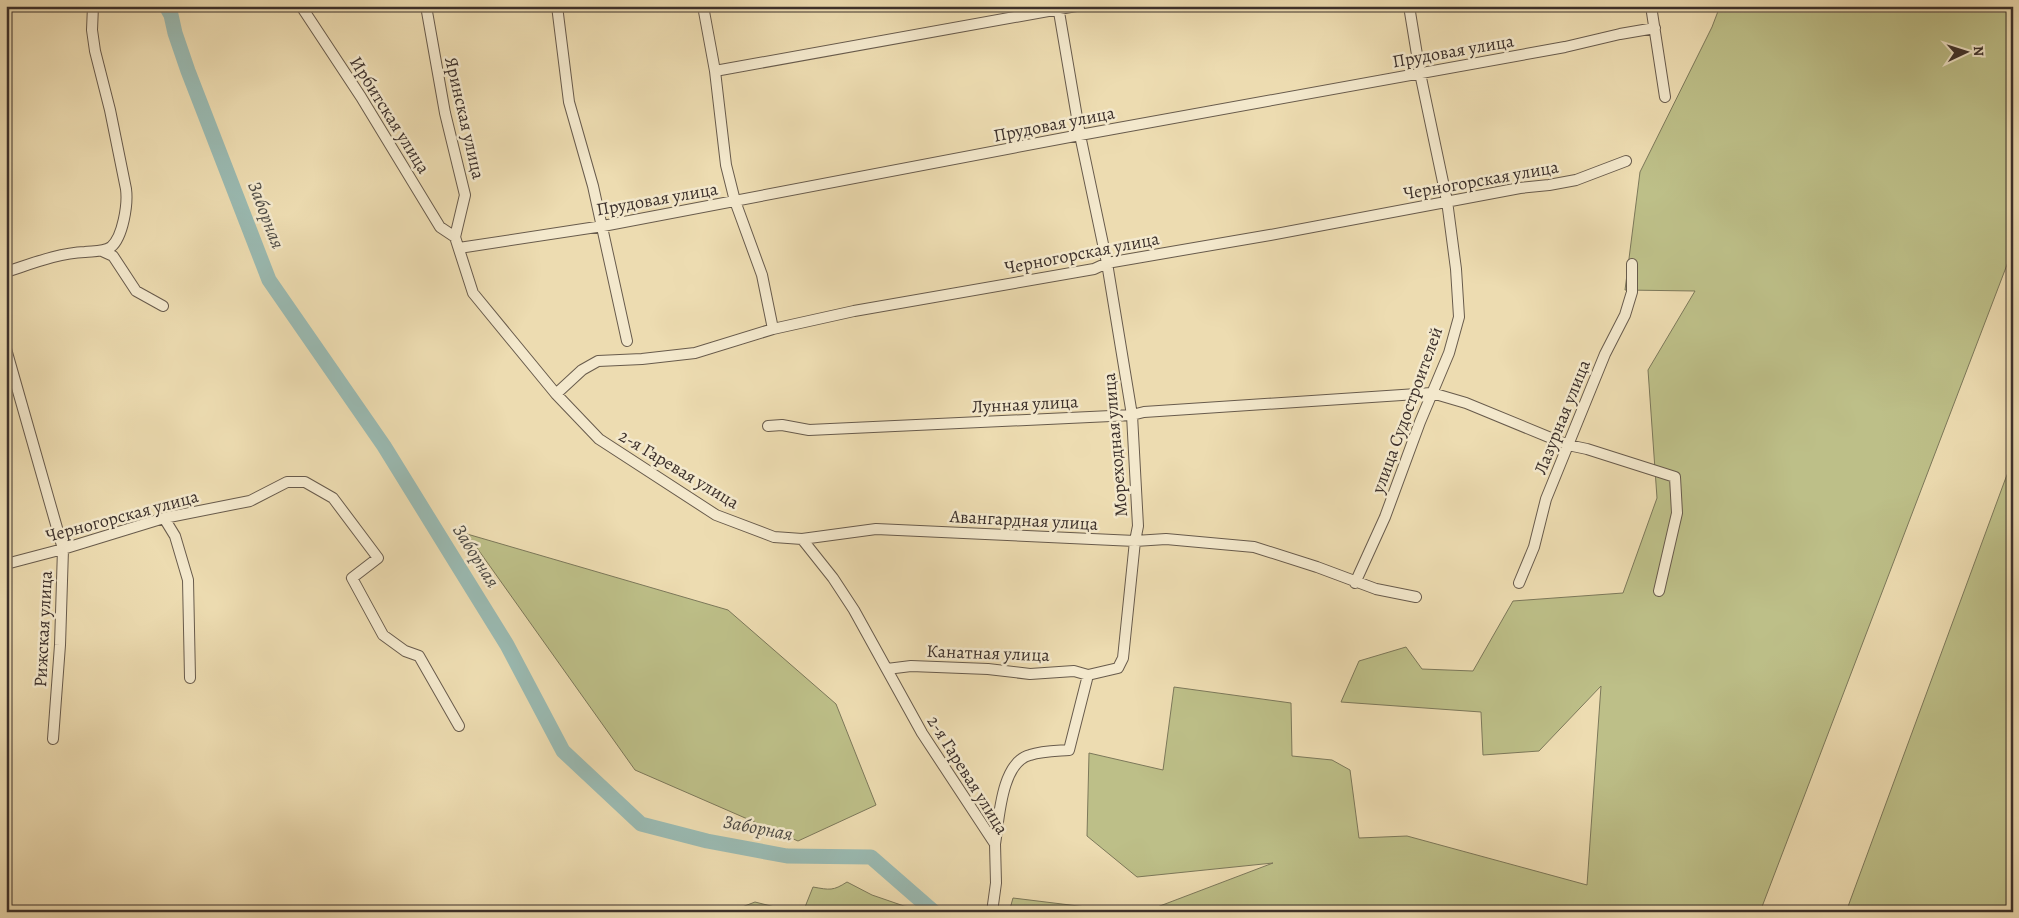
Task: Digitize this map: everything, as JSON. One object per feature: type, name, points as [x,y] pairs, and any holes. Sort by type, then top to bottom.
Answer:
[{"type":"street","points":[[6,272],[52,258],[82,252],[102,251],[110,247],[117,240],[127,201],[110,110],[95,51],[92,30],[93,6]]},
{"type":"street","name":"Ирбитская улица","points":[[301,6],[361,97],[440,227],[455,237]]},
{"type":"street","name":"Яринская улица","points":[[426,6],[445,113],[466,195],[455,237]]},
{"type":"street","points":[[557,6],[569,102],[603,226],[627,341]]},
{"type":"street","points":[[703,6],[715,71],[726,165],[735,201],[762,275],[773,329]]},
{"type":"street","points":[[715,71],[1076,6]]},
{"type":"street","name":"улица Судостроителей","points":[[1355,583],[1385,517],[1449,353],[1459,317],[1456,269],[1447,201],[1420,72],[1409,6]]},
{"type":"street","points":[[1651,6],[1665,97]]},
{"type":"street","name":"Мореходная улица","points":[[1058,8],[1080,135],[1106,263],[1132,415],[1138,526],[1123,658],[1118,668],[1088,675]]},
{"type":"street","name":"Прудовая улица","points":[[459,248],[603,226],[1080,135],[1565,47],[1655,28]]},
{"type":"street","name":"Черногорская улица","points":[[556,394],[582,370],[598,361],[642,359],[695,353],[773,329],[854,311],[1094,269],[1106,263],[1270,235],[1447,201],[1576,180],[1626,161]]},
{"type":"street","name":"2-я Гаревая улица","points":[[455,237],[473,293],[556,394],[599,439],[716,515],[774,537],[802,539],[833,578],[854,610],[922,733],[995,844],[996,883],[992,912]]},
{"type":"street","points":[[102,251],[113,256],[136,291],[163,306]]},
{"type":"street","name":"Лазурная улица","points":[[1519,583],[1534,548],[1546,499],[1604,354],[1625,315],[1632,292],[1632,264]]},
{"type":"street","name":"Рижская улица","points":[[6,349],[63,549],[60,645],[53,739]]},
{"type":"street","points":[[1432,393],[1466,403],[1568,445],[1587,449],[1675,477],[1677,512],[1659,590]]},
{"type":"street","name":"Лунная улица","points":[[768,426],[782,425],[809,430],[1132,415],[1144,412],[1432,393]]},
{"type":"street","name":"Черногорская улица","points":[[6,564],[63,549],[164,518],[250,502],[287,482],[305,482],[333,498],[378,558],[352,578],[382,635],[405,651],[419,656],[459,726]]},
{"type":"street","points":[[164,518],[175,536],[188,580],[190,678]]},
{"type":"street","name":"Авангардная улица","points":[[802,539],[876,529],[1135,542],[1166,539],[1254,548],[1317,567],[1355,583],[1416,597]]},
{"type":"street","name":"Канатная улица","points":[[887,669],[911,666],[988,669],[1030,674],[1074,671],[1088,675]]},
{"type":"street","points":[[995,844],[1004,789],[1014,767],[1028,755],[1069,750],[1088,675]]},
{"type":"green space","points":[[1720,6],[2013,6],[2013,249],[1760,912],[1144,912],[1273,863],[1137,877],[1087,836],[1089,753],[1163,770],[1174,687],[1291,703],[1292,756],[1332,760],[1350,770],[1359,838],[1407,836],[1587,885],[1601,686],[1539,751],[1483,755],[1481,712],[1341,702],[1359,661],[1406,647],[1422,669],[1473,671],[1513,601],[1623,593],[1657,498],[1648,370],[1695,291],[1625,290],[1640,172],[1712,27]]},
{"type":"green space","points":[[2013,460],[2013,912],[1846,912],[2005,480]]},
{"type":"green space","points":[[467,534],[728,610],[836,704],[876,805],[798,841],[635,770]]},
{"type":"green space","points":[[847,882],[872,895],[904,906],[942,912],[803,912],[813,887],[831,889]]},
{"type":"green space","points":[[1013,898],[1127,912],[1009,912]]},
{"type":"green space","points":[[755,902],[795,912],[729,912]]},
{"type":"waterway","name":"Заборная","points":[[166,6],[171,15],[188,71],[269,280],[384,446],[507,645],[563,751],[641,824],[707,841],[787,856],[871,857],[934,912]]}]
